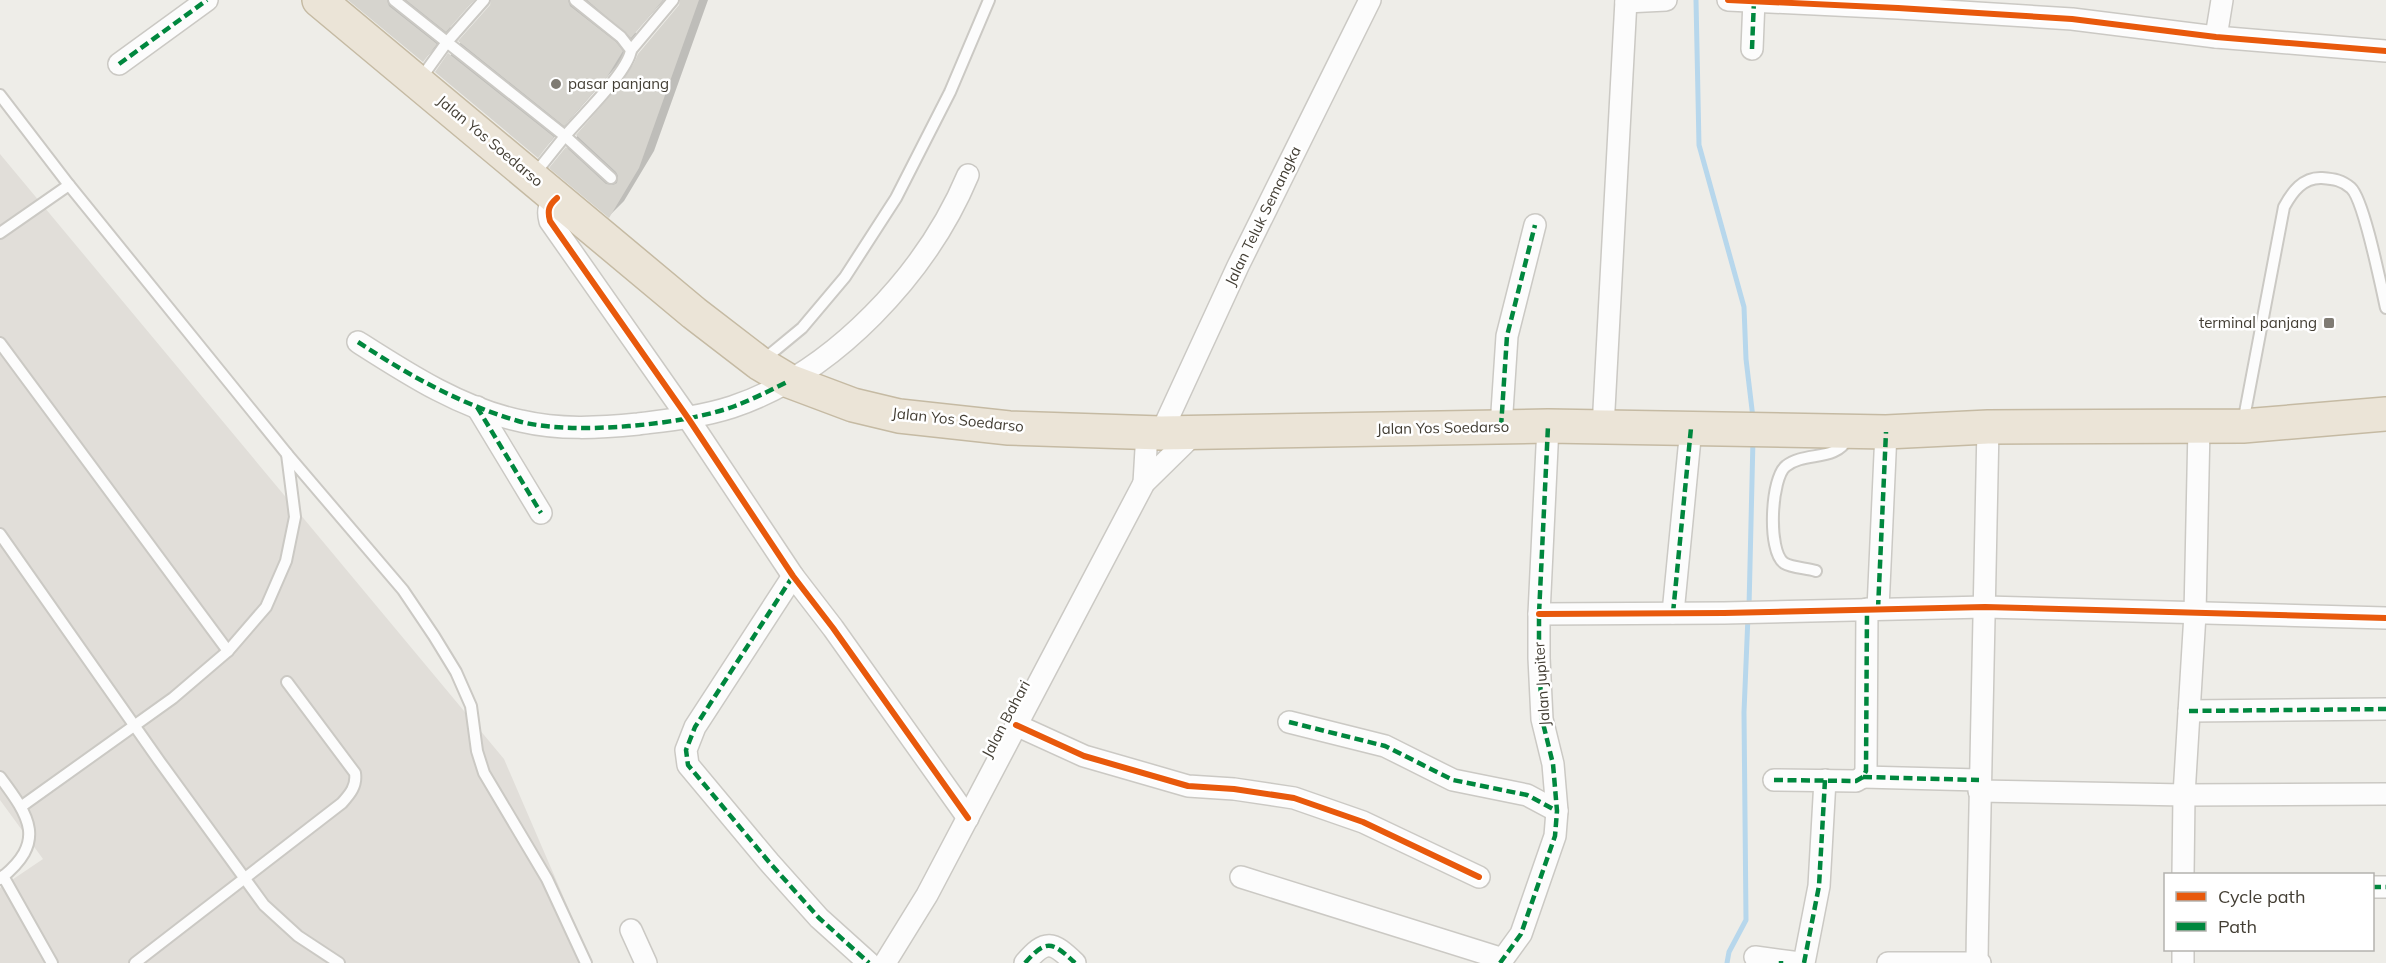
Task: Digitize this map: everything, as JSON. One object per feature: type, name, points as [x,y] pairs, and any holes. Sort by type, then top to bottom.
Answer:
[{"type":"highway","name":"Jalan Yos Soedarso","points":[[319,0],[419,81],[694,313],[759,363],[789,381],[852,405],[899,416],[1009,428],[1154,432],[1548,426],[1886,432],[1988,427],[2243,426],[2386,414]]},
{"type":"street","points":[[119,64],[207,0]]},
{"type":"street","name":"Jalan Teluk Semangka","points":[[1154,432],[1370,0]]},
{"type":"street","points":[[1603,428],[1626,1],[1665,0]]},
{"type":"street","points":[[1728,0],[1898,4],[2072,20],[2216,37],[2386,51]]},
{"type":"street","points":[[2216,37],[2222,0]]},
{"type":"street","points":[[1752,49],[1754,1]]},
{"type":"street","points":[[358,342],[405,373],[477,407],[519,421],[557,427],[614,427],[688,418],[734,406],[789,381],[824,357],[900,288],[928,250],[956,205],[968,175]]},
{"type":"street","points":[[557,198],[550,204],[548,213],[550,220],[688,418],[793,576],[833,628],[968,818]]},
{"type":"street","points":[[1501,427],[1507,336],[1535,225]]},
{"type":"street","points":[[477,407],[541,513]]},
{"type":"street","name":"Jalan Jupiter","points":[[1501,961],[1521,934],[1555,836],[1557,811],[1553,764],[1542,719],[1539,614],[1548,426]]},
{"type":"street","points":[[1888,963],[1978,963],[1979,785],[1988,427]]},
{"type":"street","points":[[2183,873],[2184,795],[2195,614],[2199,427]]},
{"type":"street","points":[[1673,613],[1691,428]]},
{"type":"street","name":"Jalan Bahari","points":[[891,961],[1144,483],[1154,432]]},
{"type":"street","name":"Jalan Bahari","points":[[1144,483],[1196,432]]},
{"type":"street","points":[[1863,777],[1866,771],[1872,609],[1886,432]]},
{"type":"street","points":[[793,576],[695,727],[686,750],[688,765],[819,918],[869,963]]},
{"type":"street","points":[[1539,614],[1724,613],[1985,607],[2386,618]]},
{"type":"street","points":[[2188,711],[2386,709]]},
{"type":"street","points":[[1289,722],[1385,746],[1453,780],[1527,795],[1557,811]]},
{"type":"street","points":[[1016,726],[1084,756],[1188,786],[1234,789],[1294,798],[1364,822],[1479,877]]},
{"type":"street","points":[[1774,780],[1856,781],[1863,777],[2184,795],[2386,794]]},
{"type":"street","points":[[1755,957],[1792,962],[1819,886],[1825,780]]},
{"type":"street","points":[[1241,877],[1501,961]]},
{"type":"street","points":[[631,930],[646,963]]},
{"type":"street","points":[[1025,963],[1039,947],[1050,945],[1063,951],[1075,963]]},
{"type":"lane","points":[[394,0],[565,136],[611,178]]},
{"type":"lane","points":[[419,81],[447,42],[484,0]]},
{"type":"lane","points":[[575,0],[621,37],[631,50]]},
{"type":"lane","points":[[532,177],[621,71],[630,59],[631,50],[673,0]]},
{"type":"lane","points":[[759,363],[802,328],[845,277],[896,198],[950,92],[989,0]]},
{"type":"lane","points":[[0,95],[69,185],[287,454],[403,590],[456,672],[471,706],[477,751],[484,773],[547,879],[586,963]]},
{"type":"lane","points":[[2243,426],[2284,207],[2293,190],[2315,178],[2340,180],[2354,190],[2364,218],[2386,308]]},
{"type":"lane","points":[[0,233],[69,185]]},
{"type":"lane","points":[[0,343],[228,651]]},
{"type":"lane","points":[[1816,571],[1785,563],[1778,555],[1772,522],[1777,481],[1784,467],[1796,460],[1828,454],[1844,446],[1851,432]]},
{"type":"lane","points":[[22,806],[173,698],[228,651],[266,607],[286,561],[295,517],[287,454]]},
{"type":"lane","points":[[0,534],[264,905],[298,936],[339,963]]},
{"type":"lane","points":[[135,963],[342,803],[351,793],[356,781],[355,773],[287,682]]},
{"type":"lane","points":[[0,777],[22,806],[31,832],[23,854],[2,878],[52,963]]},
{"type":"shaded area","points":[[0,154],[504,759],[592,963],[0,963],[0,888],[43,859],[0,800]]},
{"type":"building","points":[[348,0],[387,0],[389,6],[437,44],[423,62]]},
{"type":"building","points":[[406,0],[474,0],[446,32]]},
{"type":"building","points":[[491,0],[568,0],[570,6],[616,42],[623,51],[607,77],[564,126],[458,41],[490,5]]},
{"type":"building","points":[[587,0],[663,0],[631,38]]},
{"type":"building","points":[[680,0],[699,0],[639,168],[609,218],[549,168],[566,147],[606,184],[617,183],[616,172],[576,135],[619,86],[638,54],[679,5]]},
{"type":"building","points":[[448,53],[554,137],[538,158],[435,72]]},
{"type":"waterway","points":[[1696,0],[1699,145],[1744,307],[1746,359],[1753,418]]},
{"type":"waterway","points":[[1749,607],[1753,439]]},
{"type":"waterway","points":[[1727,963],[1729,952],[1746,920],[1744,712],[1748,616]]},
{"type":"marked path","points":[[119,64],[207,0]]},
{"type":"marked path","points":[[1752,49],[1754,0]]},
{"type":"marked path","points":[[1501,427],[1507,336],[1535,225]]},
{"type":"marked path","points":[[358,342],[415,377],[476,406],[518,421],[567,428],[658,423],[713,413],[735,406],[789,381]]},
{"type":"marked path","points":[[477,407],[541,513]]},
{"type":"marked path","points":[[1500,963],[1521,934],[1555,836],[1557,811],[1553,764],[1542,719],[1539,658],[1548,426]]},
{"type":"marked path","points":[[1673,613],[1691,428]]},
{"type":"marked path","points":[[1878,609],[1886,432]]},
{"type":"marked path","points":[[793,576],[695,727],[686,750],[688,765],[819,918],[869,963]]},
{"type":"marked path","points":[[1774,780],[1856,781],[1863,777],[1866,771],[1867,609],[1863,609]]},
{"type":"marked path","points":[[2189,711],[2386,709]]},
{"type":"marked path","points":[[1289,722],[1385,746],[1453,780],[1527,795],[1557,811]]},
{"type":"marked path","points":[[1863,777],[1979,780]]},
{"type":"marked path","points":[[1804,963],[1819,886],[1825,780]]},
{"type":"marked path","points":[[2374,887],[2386,887]]},
{"type":"marked path","points":[[1025,963],[1038,950],[1049,946],[1060,950],[1075,963]]},
{"type":"cycle path","points":[[1728,0],[2072,19],[2216,37],[2386,51]]},
{"type":"cycle path","points":[[557,198],[549,208],[550,221],[688,418],[793,576],[833,628],[968,818]]},
{"type":"cycle path","points":[[1539,614],[1724,613],[1985,607],[2386,618]]},
{"type":"cycle path","points":[[1016,725],[1084,756],[1188,786],[1234,789],[1294,798],[1363,822],[1479,877]]},
{"type":"place","name":"pasar panjang","points":[[556,84]]},
{"type":"place","name":"terminal panjang","points":[[2329,323]]}]
